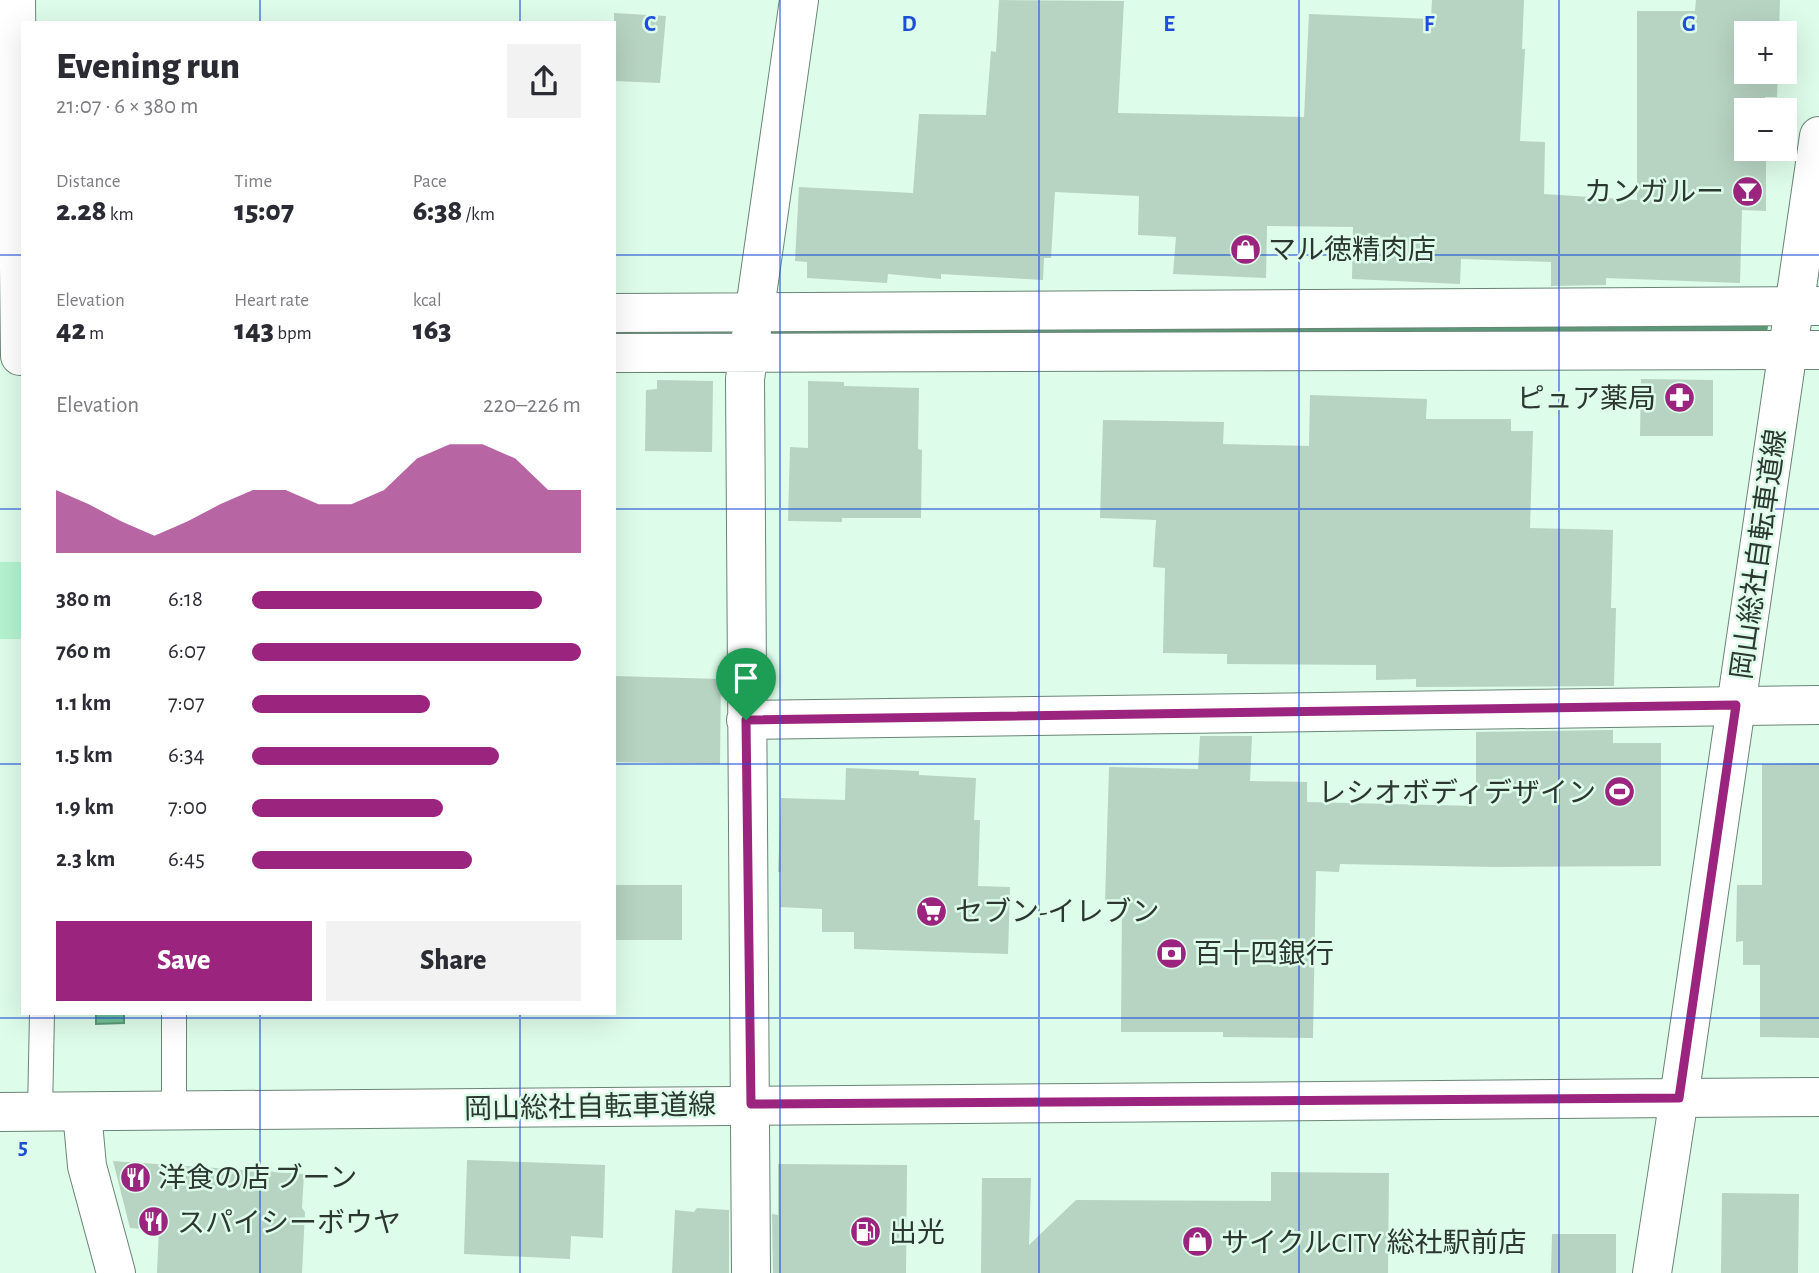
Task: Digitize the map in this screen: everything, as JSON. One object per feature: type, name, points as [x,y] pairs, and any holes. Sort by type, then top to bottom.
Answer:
[{"type":"street","points":[[16,0],[16,337]]},
{"type":"street","points":[[751,1273],[744,379],[799,0]]},
{"type":"street","name":"岡山総社自転車道線","points":[[0,1112],[1679,1098],[1736,705],[1803,350],[1819,136]]},
{"type":"street","points":[[616,313],[1807,306]]},
{"type":"street","points":[[616,354],[1803,350]]},
{"type":"street","points":[[746,720],[1819,705]]},
{"type":"street","points":[[1653,1273],[1679,1098],[1819,1097]]},
{"type":"street","points":[[82,1112],[87,1166],[116,1273]]},
{"type":"lane","points":[[40,1112],[42,1015]]},
{"type":"lane","points":[[174,1015],[174,1111]]},
{"type":"shaded area","points":[[0,562],[21,562],[21,639],[0,639]]},
{"type":"shaded area","points":[[96,1015],[124,1015],[124,1023],[96,1024]]},
{"type":"building","points":[[999,0],[1124,1],[1118,113],[1304,117],[1309,14],[1431,19],[1432,0],[1524,0],[1522,49],[1525,49],[1520,141],[1545,142],[1544,194],[1637,200],[1637,11],[1695,11],[1696,0],[1780,0],[1779,21],[1734,21],[1734,84],[1778,84],[1777,97],[1734,98],[1734,161],[1766,161],[1766,211],[1742,210],[1740,283],[1606,278],[1606,285],[1551,286],[1551,262],[1461,259],[1460,284],[1352,279],[1353,227],[1267,226],[1266,278],[1173,274],[1176,237],[1138,235],[1139,196],[1055,192],[1051,258],[1044,258],[1043,280],[941,274],[941,279],[888,274],[887,283],[807,278],[807,262],[795,261],[799,187],[913,193],[919,114],[986,115],[991,51],[996,52]]},
{"type":"building","points":[[614,13],[666,16],[660,83],[616,81]]},
{"type":"building","points":[[1641,379],[1713,380],[1713,436],[1640,436]]},
{"type":"building","points":[[657,380],[713,381],[712,452],[645,451],[646,390],[657,389]]},
{"type":"building","points":[[808,381],[844,382],[844,386],[919,388],[921,518],[842,518],[842,522],[788,521],[790,447],[808,448]]},
{"type":"building","points":[[1310,395],[1427,399],[1426,419],[1511,419],[1511,431],[1533,431],[1530,528],[1613,530],[1611,608],[1616,608],[1614,686],[1416,687],[1416,679],[1376,680],[1376,665],[1227,664],[1227,654],[1163,653],[1165,568],[1153,567],[1156,520],[1100,518],[1103,420],[1224,422],[1223,444],[1309,446]]},
{"type":"building","points":[[616,676],[721,679],[720,764],[616,762]]},
{"type":"building","points":[[1613,730],[1613,743],[1661,743],[1661,866],[1340,864],[1339,872],[1316,871],[1313,1038],[1223,1037],[1223,1032],[1121,1032],[1122,902],[1105,901],[1109,767],[1198,769],[1200,736],[1252,736],[1250,781],[1307,782],[1307,802],[1476,806],[1476,732]]},
{"type":"building","points":[[1819,763],[1819,1038],[1760,1037],[1760,965],[1743,965],[1743,941],[1736,942],[1737,885],[1762,885],[1762,764]]},
{"type":"building","points":[[846,768],[919,771],[919,775],[976,778],[974,820],[980,820],[978,886],[1010,887],[1008,954],[854,949],[854,932],[822,932],[822,909],[780,907],[781,872],[778,872],[781,798],[845,800]]},
{"type":"building","points":[[616,885],[682,885],[682,940],[616,940]]},
{"type":"building","points":[[467,1160],[605,1165],[603,1238],[571,1236],[570,1259],[464,1254]]},
{"type":"building","points":[[113,1161],[304,1174],[302,1273],[157,1273],[159,1230],[130,1228]]},
{"type":"building","points":[[778,1164],[907,1165],[906,1273],[773,1273],[772,1214],[778,1215]]},
{"type":"building","points":[[1271,1172],[1389,1173],[1388,1273],[981,1273],[982,1178],[1031,1178],[1029,1245],[1076,1200],[1271,1201]]},
{"type":"building","points":[[1722,1193],[1799,1194],[1798,1273],[1721,1273]]},
{"type":"building","points":[[697,1208],[729,1210],[729,1273],[672,1273],[675,1210],[694,1212]]},
{"type":"building","points":[[1552,1234],[1616,1234],[1616,1273],[1551,1273]]},
{"type":"waterway","points":[[775,331],[1761,327]]},
{"type":"waterway","points":[[616,333],[725,332]]},
{"type":"place","name":"カンガルー","points":[[1747,191]]},
{"type":"place","name":"マル徳精肉店","points":[[1245,249]]},
{"type":"place","name":"ピュア薬局","points":[[1679,398]]},
{"type":"place","name":"レシオボディデザイン","points":[[1619,792]]},
{"type":"place","name":"セブン-イレブン","points":[[932,911]]},
{"type":"place","name":"百十四銀行","points":[[1171,953]]},
{"type":"place","name":"洋食の店 ブーン","points":[[135,1177]]},
{"type":"place","name":"スパイシーボウヤ","points":[[154,1222]]},
{"type":"place","name":"出光","points":[[866,1232]]},
{"type":"place","name":"サイクルCITY 総社駅前店","points":[[1198,1242]]},
{"type":"route","points":[[1736,705],[1679,1098],[751,1104],[746,720],[1736,705]]}]
